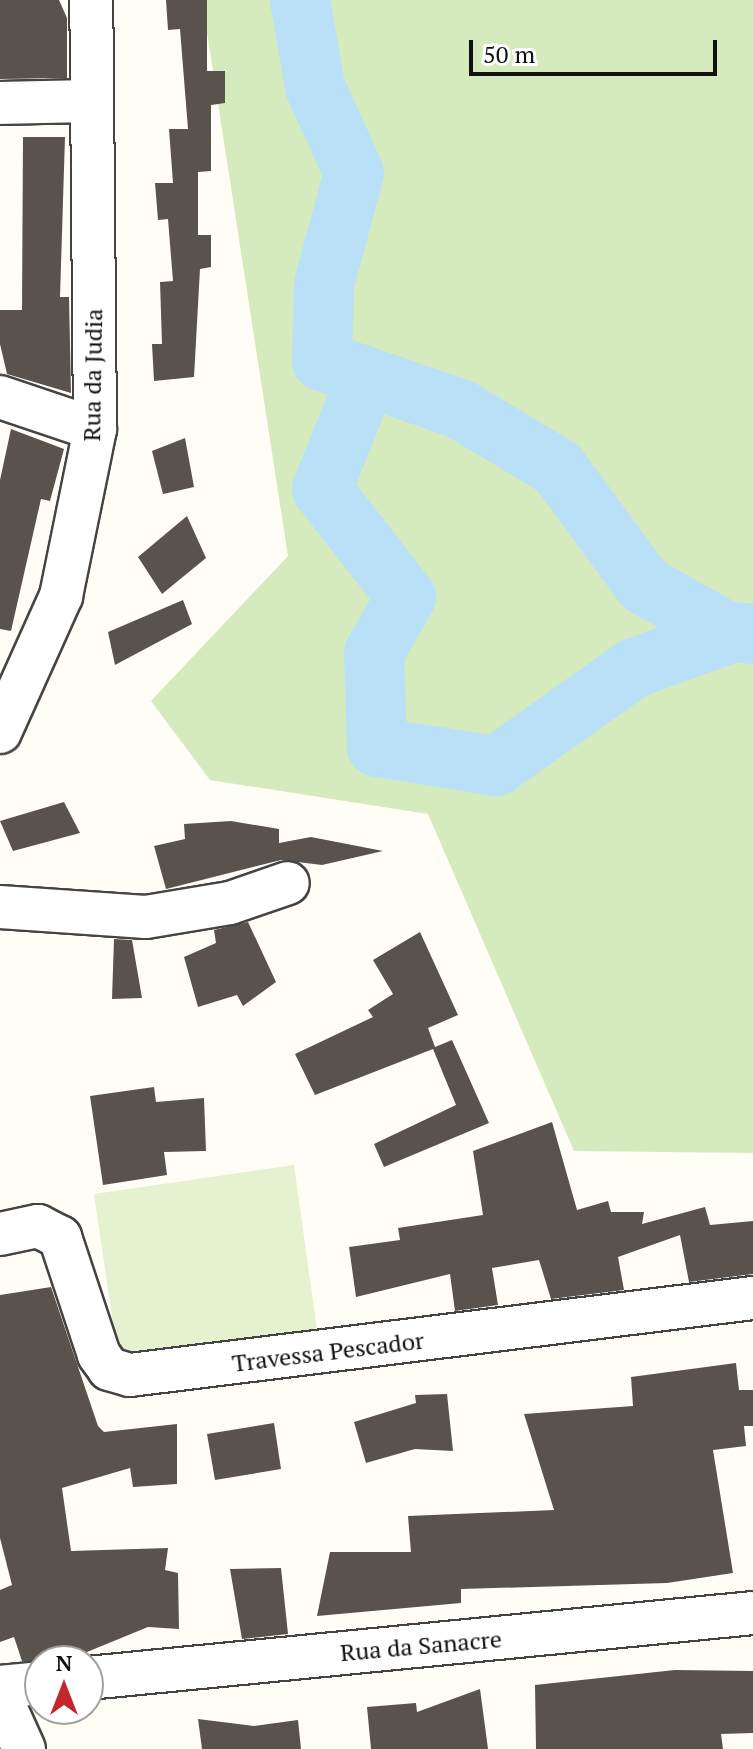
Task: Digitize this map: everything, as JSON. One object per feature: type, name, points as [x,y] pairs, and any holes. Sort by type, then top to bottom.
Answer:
[{"type":"street","name":"Rua da Judia","points":[[0,732],[61,596],[95,429],[91,0]]},
{"type":"street","points":[[0,103],[91,101]]},
{"type":"street","points":[[0,397],[95,429]]},
{"type":"street","points":[[0,907],[146,917],[230,903],[288,883]]},
{"type":"street","name":"Travessa Pescador","points":[[0,1234],[38,1226],[60,1237],[99,1355],[109,1369],[130,1375],[753,1298]]},
{"type":"street","name":"Rua da Sanacre","points":[[104,1676],[753,1613]]},
{"type":"street","points":[[0,1687],[24,1685]]},
{"type":"street","points":[[0,1696],[24,1749]]},
{"type":"green space","points":[[202,0],[753,0],[753,1153],[574,1151],[428,814],[210,780],[151,701],[288,556]]},
{"type":"green space","points":[[294,1165],[318,1337],[119,1365],[94,1194]]},
{"type":"building","points":[[0,0],[59,0],[67,18],[67,78],[0,79]]},
{"type":"building","points":[[166,0],[207,0],[207,71],[225,71],[225,103],[211,105],[211,171],[198,172],[198,235],[211,235],[211,267],[200,269],[194,377],[154,381],[152,344],[162,344],[160,282],[173,281],[168,219],[158,220],[155,183],[173,183],[169,129],[188,129],[180,29],[168,30]]},
{"type":"building","points":[[23,137],[65,137],[60,297],[69,297],[71,393],[7,374],[0,344],[0,310],[22,310]]},
{"type":"building","points":[[11,429],[64,449],[50,501],[41,499],[11,631],[0,629],[0,480]]},
{"type":"building","points":[[185,438],[194,487],[163,494],[152,451]]},
{"type":"building","points":[[187,516],[206,558],[162,594],[138,557]]},
{"type":"building","points":[[183,600],[192,624],[115,665],[108,632]]},
{"type":"building","points":[[64,802],[80,833],[13,851],[0,821]]},
{"type":"building","points":[[231,821],[279,829],[279,843],[311,837],[383,851],[322,865],[281,860],[166,889],[154,846],[185,839],[184,824]]},
{"type":"building","points":[[248,922],[276,982],[243,1006],[237,995],[198,1007],[184,957],[216,943],[214,930]]},
{"type":"building","points":[[420,932],[458,1015],[428,1028],[435,1047],[452,1040],[489,1123],[384,1167],[374,1144],[456,1105],[433,1049],[315,1095],[295,1054],[373,1017],[368,1010],[393,994],[373,960]]},
{"type":"building","points":[[114,939],[132,940],[142,998],[112,999]]},
{"type":"building","points":[[154,1087],[156,1102],[204,1098],[206,1151],[164,1152],[167,1175],[103,1185],[90,1096]]},
{"type":"building","points":[[552,1122],[577,1210],[608,1201],[611,1212],[644,1212],[642,1224],[705,1207],[710,1225],[753,1221],[753,1274],[689,1282],[680,1235],[618,1257],[624,1290],[551,1299],[539,1260],[492,1268],[498,1305],[455,1311],[450,1274],[356,1297],[349,1247],[400,1240],[398,1228],[483,1215],[473,1151]]},
{"type":"building","points":[[51,1287],[98,1426],[104,1432],[177,1424],[177,1484],[133,1487],[130,1468],[62,1488],[71,1551],[168,1548],[165,1570],[178,1573],[179,1629],[148,1627],[104,1645],[24,1645],[24,1661],[14,1637],[0,1642],[0,1590],[12,1585],[0,1538],[0,1295]]},
{"type":"building","points":[[736,1363],[739,1390],[753,1390],[753,1426],[744,1426],[746,1446],[713,1450],[733,1573],[667,1583],[461,1589],[461,1603],[317,1616],[330,1552],[411,1552],[408,1516],[554,1510],[524,1414],[633,1406],[631,1377]]},
{"type":"building","points":[[447,1394],[453,1451],[415,1449],[366,1463],[354,1422],[416,1403],[415,1395]]},
{"type":"building","points":[[274,1423],[281,1469],[215,1480],[207,1434]]},
{"type":"building","points":[[281,1568],[288,1634],[242,1639],[230,1569]]},
{"type":"building","points":[[675,1670],[753,1671],[753,1733],[721,1734],[723,1749],[536,1749],[535,1685]]},
{"type":"building","points":[[480,1689],[488,1749],[371,1749],[367,1707],[416,1703],[417,1712]]},
{"type":"building","points":[[198,1719],[254,1726],[298,1720],[301,1749],[202,1749]]},
{"type":"waterway","points":[[300,0],[315,87],[354,173],[324,284],[322,361],[460,409],[558,468],[644,585],[725,631],[753,634]]},
{"type":"waterway","points":[[367,377],[322,489],[406,597],[374,653],[377,747],[496,766],[634,668],[734,632]]}]
